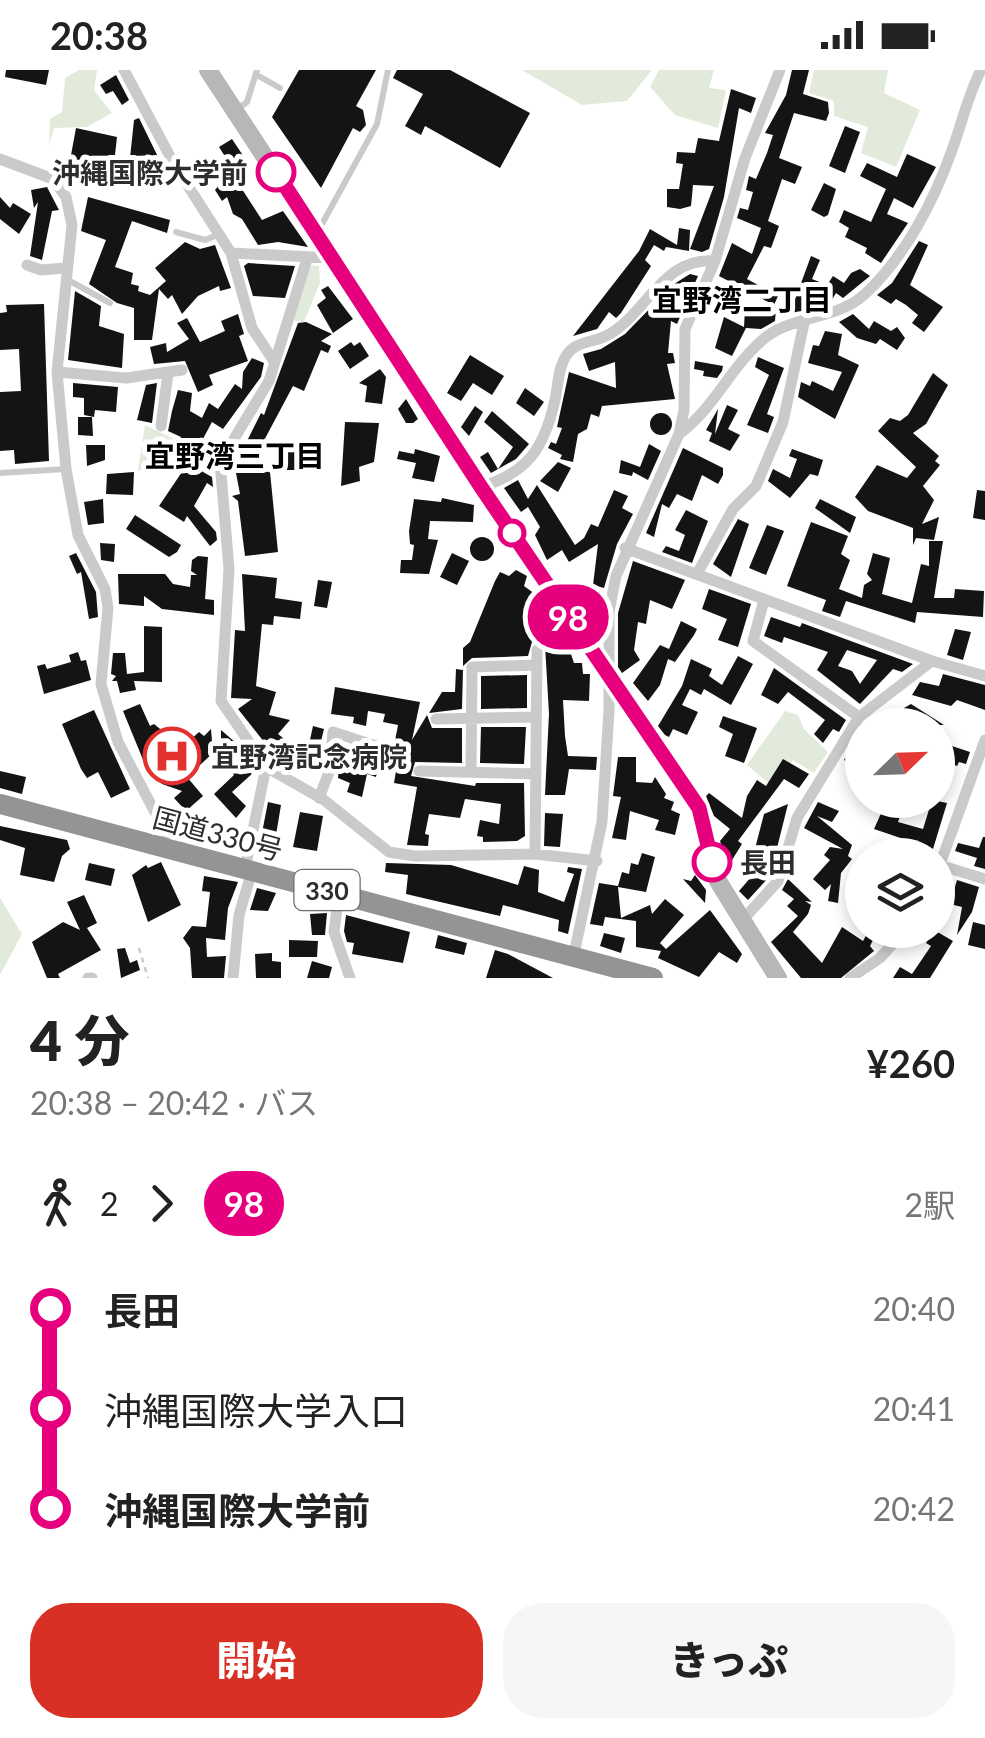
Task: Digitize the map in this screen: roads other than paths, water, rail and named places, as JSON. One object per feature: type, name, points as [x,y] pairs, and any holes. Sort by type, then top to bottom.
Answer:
[{"type":"highway","name":"国道330号","points":[[0,804],[653,978]]},
{"type":"street","points":[[124,70],[217,235],[231,252],[252,328],[272,360]]},
{"type":"street","points":[[208,70],[481,487],[699,808],[718,882],[772,971]]},
{"type":"street","points":[[574,954],[597,861],[610,711],[606,674],[609,612],[626,548],[679,434],[684,410],[685,328],[715,261],[745,158],[780,70]]},
{"type":"street","points":[[679,434],[700,419],[741,362],[767,337],[866,294],[917,227],[936,192],[981,70]]},
{"type":"street","points":[[0,160],[61,186],[72,224],[57,372],[66,470],[78,535],[105,588],[108,608],[100,684],[118,742],[167,835],[164,847]]},
{"type":"street","points":[[231,252],[332,258]]},
{"type":"street","points":[[307,259],[272,360],[269,381],[220,462],[229,569],[221,700],[266,767],[319,798],[389,852],[414,856],[535,854],[597,861]]},
{"type":"street","points":[[481,487],[516,474],[532,456],[551,414],[565,356],[574,346],[608,335],[669,275],[700,260],[715,261]]},
{"type":"street","points":[[27,265],[66,273]]},
{"type":"street","points":[[697,574],[733,509],[756,486],[782,422],[804,323]]},
{"type":"street","points":[[57,372],[126,378],[182,370]]},
{"type":"street","points":[[161,426],[168,373]]},
{"type":"street","points":[[626,548],[932,661],[985,676]]},
{"type":"street","points":[[764,600],[753,641],[758,649],[803,673],[849,708]]},
{"type":"street","points":[[535,854],[537,650]]},
{"type":"street","points":[[870,708],[932,661]]},
{"type":"street","points":[[471,772],[472,667],[537,665]]},
{"type":"street","points":[[436,719],[536,718]]},
{"type":"street","points":[[319,798],[329,772],[334,732],[379,747]]},
{"type":"street","points":[[740,923],[778,882],[796,818],[845,739]]},
{"type":"street","points":[[949,838],[985,740]]},
{"type":"street","points":[[234,978],[239,914],[266,767]]},
{"type":"street","points":[[418,771],[536,774]]},
{"type":"street","points":[[955,872],[985,879]]},
{"type":"street","points":[[339,892],[334,932],[350,978]]},
{"type":"street","points":[[857,977],[889,948]]},
{"type":"lane","points":[[316,234],[376,124],[388,70]]},
{"type":"lane","points":[[235,111],[247,102],[257,73],[280,88]]},
{"type":"lane","points":[[176,232],[205,240],[217,235]]},
{"type":"lane","points":[[66,273],[110,303]]},
{"type":"lane","points":[[0,474],[66,470]]},
{"type":"place","name":"沖縄国際大学前","points":[[276,172]]},
{"type":"place","name":"宜野湾記念病院","points":[[172,756]]},
{"type":"place","name":"長田","points":[[712,862]]},
{"type":"district","name":"宜野湾二丁目","points":[[742,299]]},
{"type":"district","name":"宜野湾三丁目","points":[[235,455]]}]
